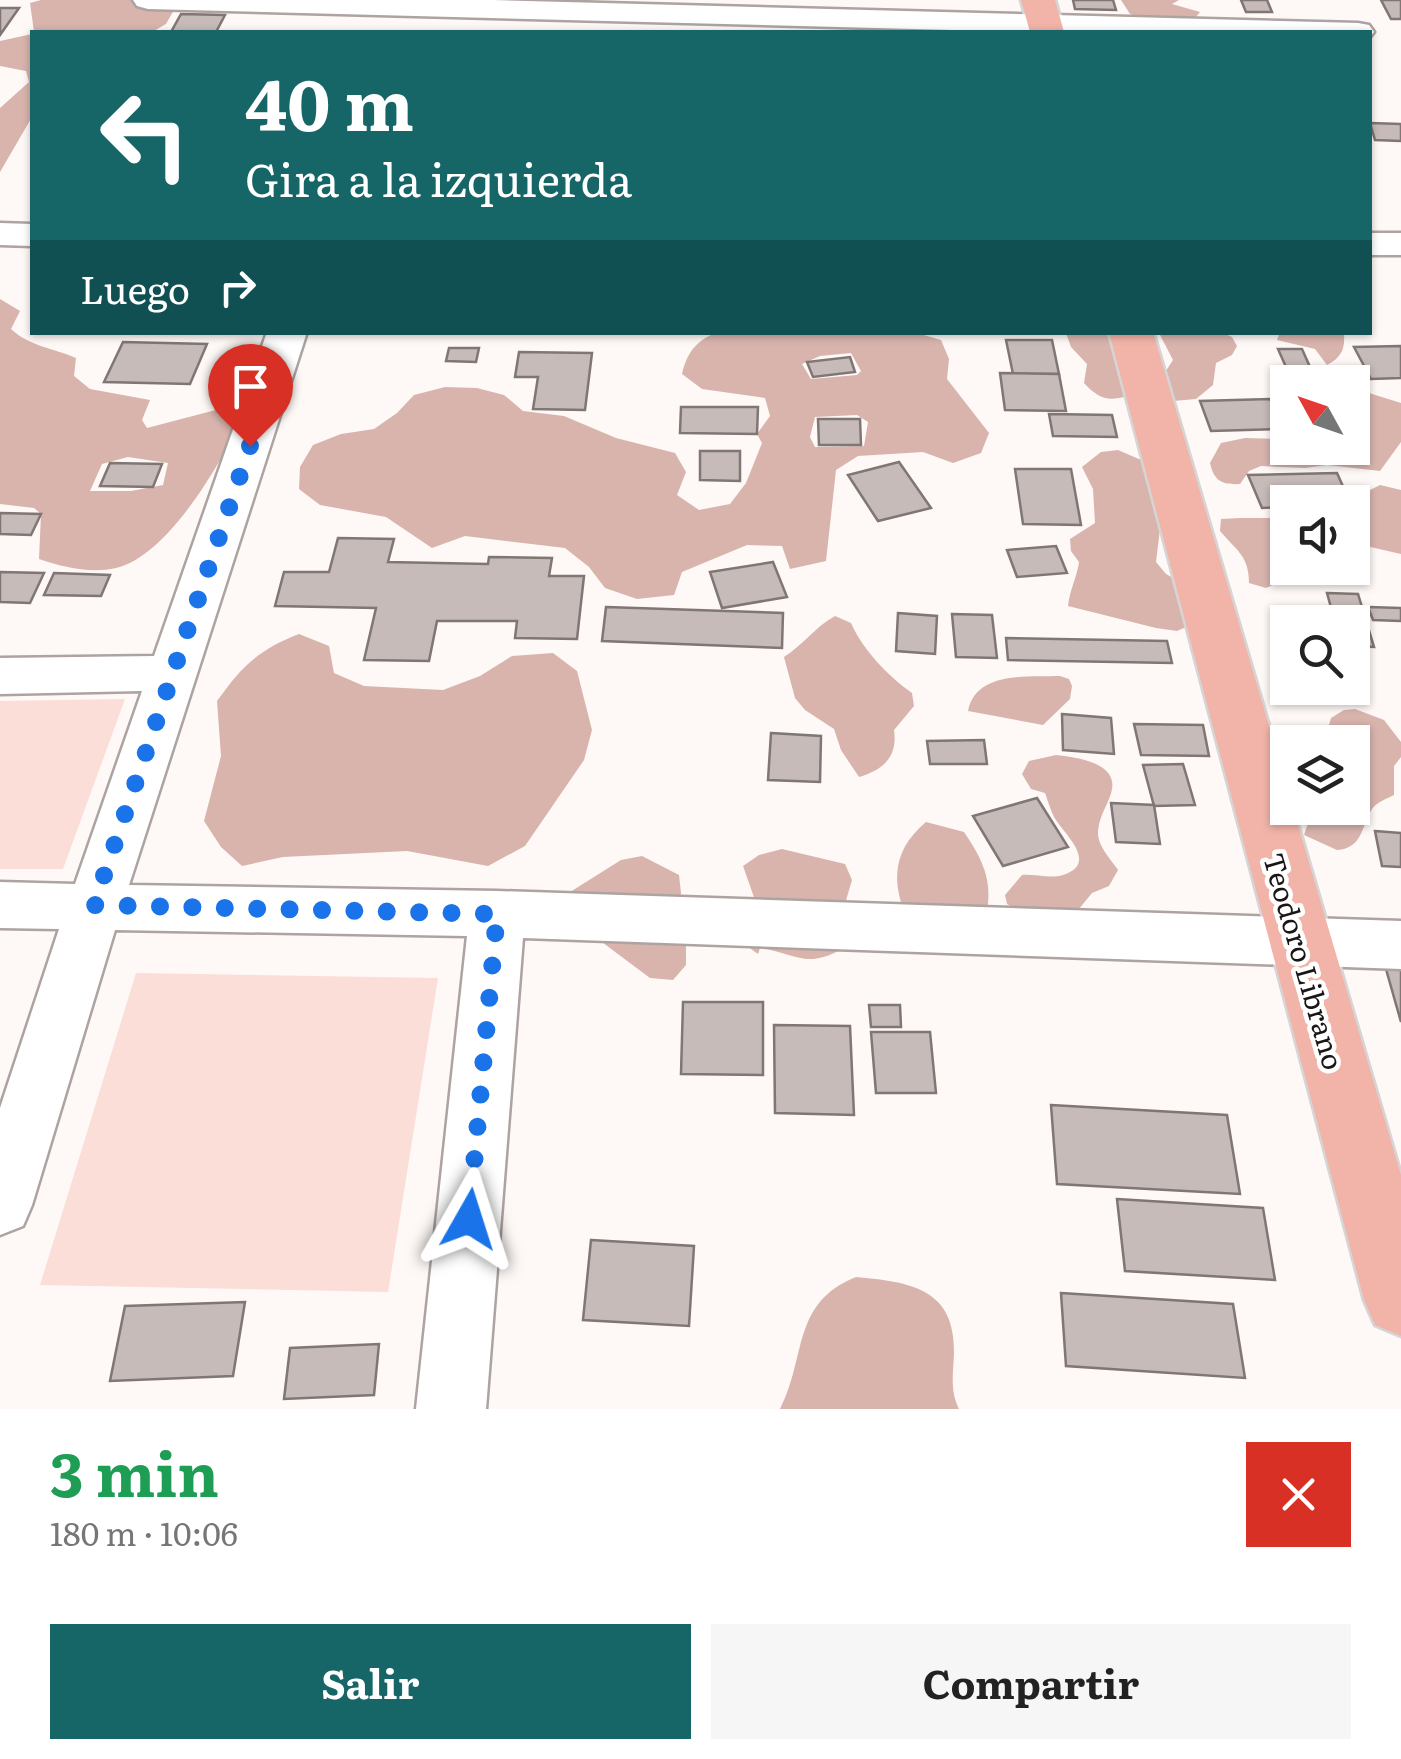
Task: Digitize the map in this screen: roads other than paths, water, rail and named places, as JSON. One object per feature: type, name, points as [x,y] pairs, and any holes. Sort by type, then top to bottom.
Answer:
[{"type":"main road","name":"Teodoro Librano","points":[[1132,335],[1401,1300]]},
{"type":"street","points":[[148,0],[404,14],[1043,19],[1301,30]]},
{"type":"street","points":[[0,234],[30,234]]},
{"type":"street","points":[[1372,244],[1401,244]]},
{"type":"street","points":[[0,1205],[94,905],[286,335]]},
{"type":"street","points":[[0,676],[175,673]]},
{"type":"street","points":[[0,904],[497,914],[1401,944]]},
{"type":"street","points":[[451,1409],[497,914]]}]
